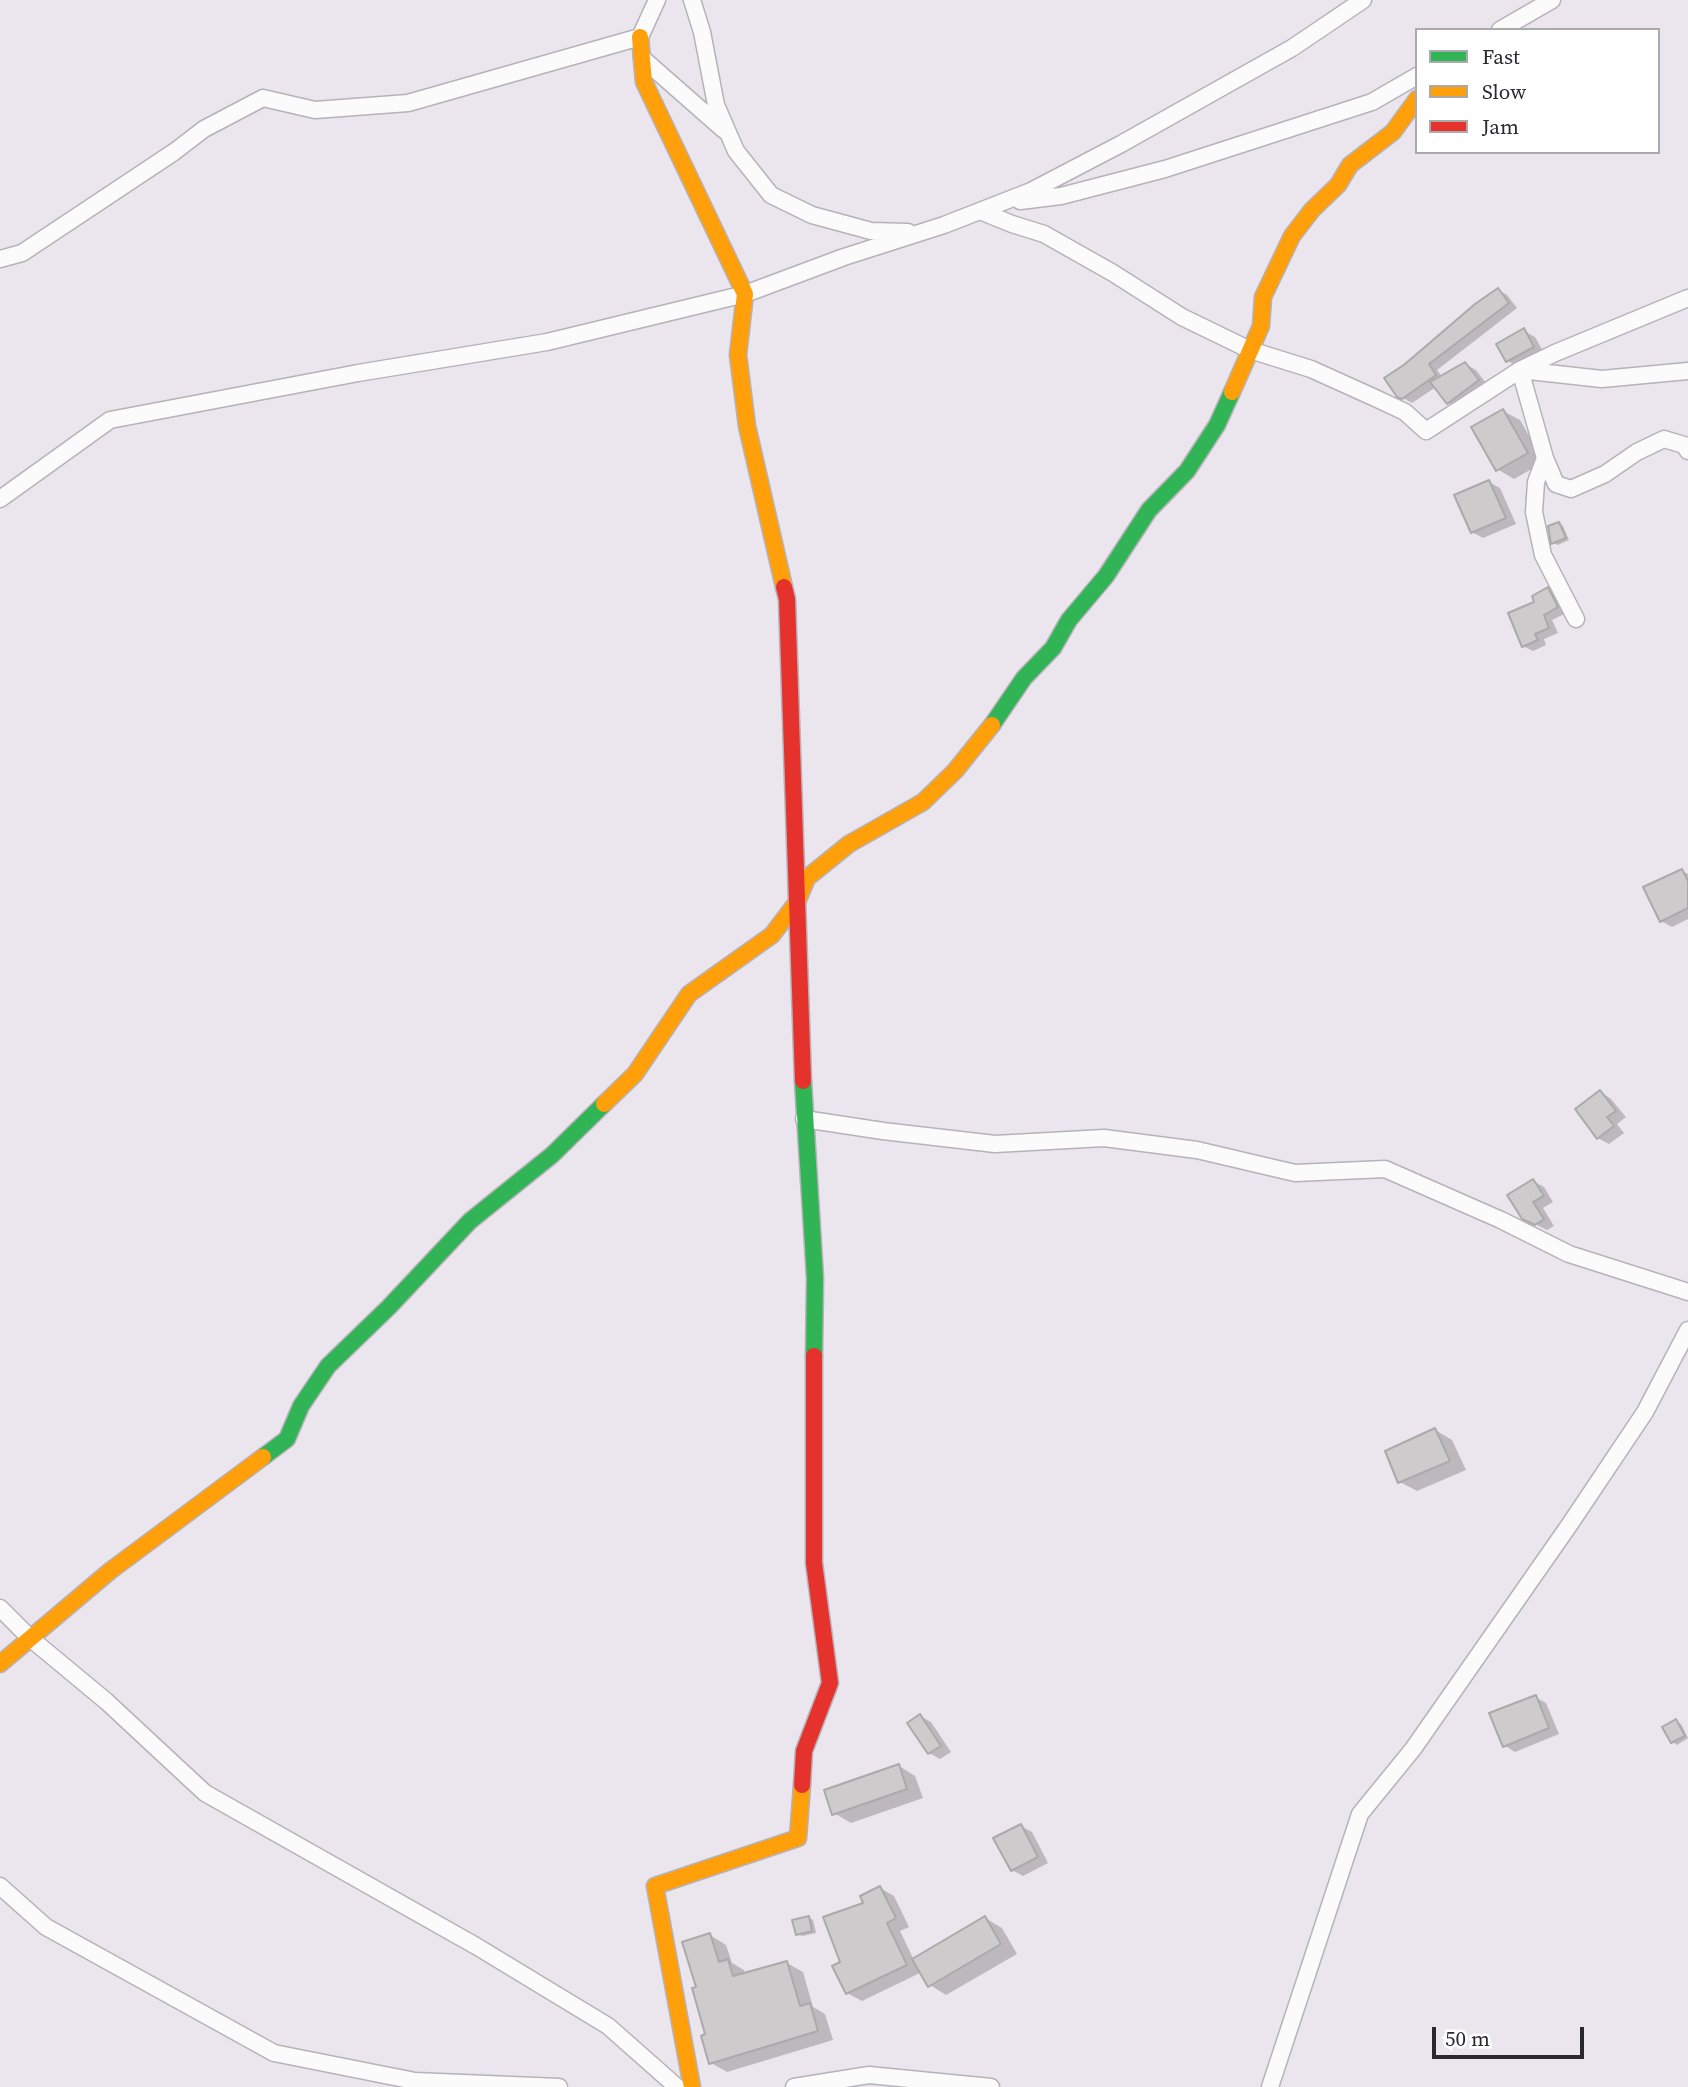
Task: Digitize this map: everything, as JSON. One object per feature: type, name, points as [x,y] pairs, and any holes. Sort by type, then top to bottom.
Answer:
[{"type":"street","points":[[657,0],[640,37],[644,82],[745,294],[738,355],[747,426],[787,599],[804,1119],[815,1278],[814,1563],[830,1683],[804,1751],[798,1838],[655,1886],[692,2087]]},
{"type":"street","points":[[692,0],[702,32],[716,105],[736,151],[771,195],[812,215],[871,231],[921,232]]},
{"type":"street","points":[[0,499],[110,420],[358,373],[547,342],[745,294],[980,211],[1031,191],[1134,138],[1292,48],[1363,0]]},
{"type":"street","points":[[1503,28],[1552,0]]},
{"type":"street","points":[[0,258],[22,253],[174,152],[204,129],[263,98],[315,110],[408,103],[640,37]]},
{"type":"street","points":[[642,58],[729,134]]},
{"type":"street","points":[[997,204],[1060,196],[1165,169],[1372,102],[1415,77]]},
{"type":"street","points":[[0,1664],[110,1571],[287,1438],[301,1406],[328,1366],[389,1307],[470,1221],[552,1154],[635,1074],[689,994],[772,934],[797,902],[807,878],[849,844],[923,802],[955,771],[987,733],[1024,678],[1054,648],[1069,620],[1106,576],[1149,510],[1187,471],[1217,425],[1261,326],[1263,297],[1292,236],[1312,210],[1338,185],[1350,165],[1392,132],[1415,102]]},
{"type":"street","points":[[980,211],[1044,233],[1182,317],[1250,350],[1311,369],[1373,397],[1405,412],[1426,431],[1520,370],[1688,298]]},
{"type":"street","points":[[1520,370],[1602,379],[1688,371]]},
{"type":"street","points":[[1520,370],[1545,458],[1556,484],[1571,489],[1605,474],[1637,452],[1664,439],[1684,445],[1688,451]]},
{"type":"street","points":[[1545,458],[1536,482],[1534,512],[1543,555],[1576,619]]},
{"type":"street","points":[[804,1119],[995,1144],[1104,1138],[1197,1150],[1295,1173],[1385,1169],[1570,1254],[1688,1292]]},
{"type":"street","points":[[1270,2087],[1360,1814],[1413,1749],[1570,1524],[1644,1412],[1688,1331]]},
{"type":"street","points":[[0,1608],[30,1638],[106,1701],[205,1793],[476,1946],[608,2026],[677,2087]]},
{"type":"street","points":[[0,1886],[46,1927],[274,2053],[415,2081],[559,2087]]},
{"type":"street","points":[[794,2087],[869,2076],[991,2087]]},
{"type":"building","points":[[1498,288],[1509,303],[1429,364],[1436,375],[1402,399],[1397,397],[1384,378]]},
{"type":"building","points":[[1524,328],[1534,347],[1506,362],[1496,344]]},
{"type":"building","points":[[1465,362],[1479,380],[1447,404],[1430,382]]},
{"type":"building","points":[[1503,409],[1528,453],[1496,471],[1471,427]]},
{"type":"building","points":[[1489,480],[1506,518],[1471,533],[1454,495]]},
{"type":"building","points":[[1559,522],[1566,538],[1551,544],[1548,526]]},
{"type":"building","points":[[1548,587],[1558,607],[1544,615],[1549,628],[1535,634],[1538,640],[1522,647],[1508,613],[1534,602],[1532,596]]},
{"type":"building","points":[[1682,869],[1688,881],[1688,908],[1660,922],[1643,887]]},
{"type":"building","points":[[1600,1090],[1616,1111],[1607,1117],[1614,1126],[1597,1139],[1575,1109]]},
{"type":"building","points":[[1533,1179],[1544,1196],[1533,1202],[1544,1219],[1535,1225],[1522,1219],[1507,1195]]},
{"type":"building","points":[[1435,1428],[1450,1461],[1398,1483],[1385,1451]]},
{"type":"building","points":[[1536,1695],[1549,1728],[1503,1747],[1489,1713]]},
{"type":"building","points":[[920,1714],[941,1746],[928,1754],[907,1723]]},
{"type":"building","points":[[1676,1719],[1685,1736],[1671,1743],[1662,1727]]},
{"type":"building","points":[[899,1764],[907,1789],[832,1815],[824,1790]]},
{"type":"building","points":[[1021,1824],[1038,1857],[1011,1871],[993,1838]]},
{"type":"building","points":[[880,1886],[896,1918],[887,1923],[907,1965],[846,1994],[832,1966],[840,1962],[823,1917],[863,1903],[860,1896]]},
{"type":"building","points":[[809,1916],[812,1931],[796,1935],[792,1920]]},
{"type":"building","points":[[985,1916],[1001,1944],[928,1987],[912,1959]]},
{"type":"building","points":[[710,1933],[719,1962],[728,1959],[733,1976],[787,1961],[800,2006],[810,2003],[818,2031],[709,2064],[701,2036],[705,2034],[692,1988],[696,1987],[682,1942]]},
{"type":"traffic: fast","points":[[992,725],[1024,678],[1053,648],[1069,620],[1106,576],[1149,510],[1187,471],[1217,425],[1232,392]]},
{"type":"traffic: fast","points":[[803,1081],[815,1278],[814,1356]]},
{"type":"traffic: fast","points":[[263,1457],[287,1439],[301,1406],[328,1366],[389,1307],[470,1221],[552,1155],[604,1104]]},
{"type":"traffic: slow","points":[[640,37],[644,82],[745,294],[738,355],[747,426],[784,587]]},
{"type":"traffic: slow","points":[[1232,392],[1261,326],[1263,297],[1292,236],[1312,210],[1338,185],[1350,165],[1393,132],[1415,102]]},
{"type":"traffic: slow","points":[[604,1104],[635,1074],[689,994],[772,935],[797,902],[807,878],[849,844],[923,802],[955,771],[992,725]]},
{"type":"traffic: slow","points":[[0,1664],[110,1571],[263,1457]]},
{"type":"traffic: slow","points":[[692,2087],[655,1886],[798,1838],[802,1785]]},
{"type":"traffic: jam","points":[[784,587],[787,599],[803,1081]]},
{"type":"traffic: jam","points":[[802,1785],[804,1751],[830,1683],[814,1563],[814,1356]]}]
